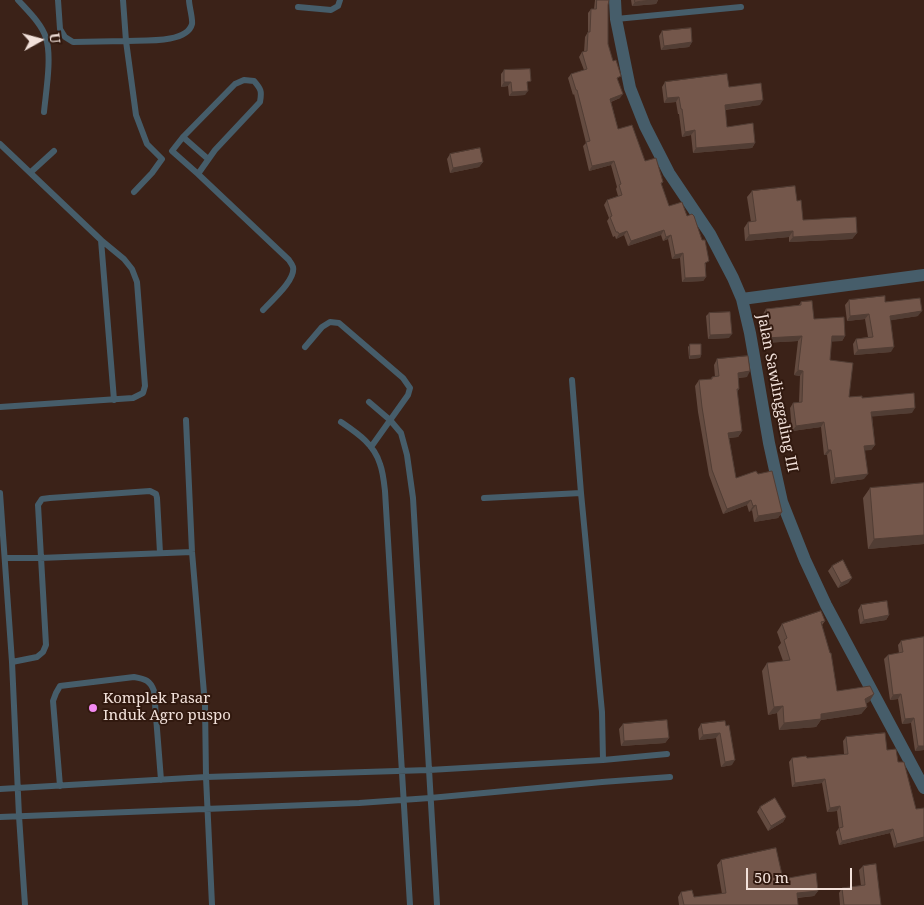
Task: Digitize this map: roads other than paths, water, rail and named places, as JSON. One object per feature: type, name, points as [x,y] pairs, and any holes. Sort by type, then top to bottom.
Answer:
[{"type":"street","name":"Jalan Sawlinggaling III","points":[[615,0],[616,18],[630,88],[645,126],[668,173],[710,234],[742,299],[782,502],[805,560],[826,605],[924,788]]},
{"type":"street","points":[[742,299],[924,275]]},
{"type":"lane","points":[[18,0],[37,22],[46,37],[48,59],[44,112]]},
{"type":"lane","points":[[58,0],[60,28],[65,37],[73,42],[171,39],[187,32],[192,24],[189,0]]},
{"type":"lane","points":[[123,0],[126,41],[136,115],[146,144],[162,159]]},
{"type":"lane","points":[[298,7],[331,10],[338,6],[340,0]]},
{"type":"lane","points":[[616,18],[741,7]]},
{"type":"lane","points":[[134,192],[162,159],[172,152],[234,84],[244,80],[254,80],[262,92],[260,102],[215,150],[198,174]]},
{"type":"lane","points":[[184,137],[208,159]]},
{"type":"lane","points":[[0,144],[101,240],[124,259],[132,269],[137,282],[145,386],[143,393],[133,398],[0,408]]},
{"type":"lane","points":[[31,172],[54,152]]},
{"type":"lane","points":[[172,152],[289,260],[293,267],[288,283],[263,310]]},
{"type":"lane","points":[[101,240],[114,400]]},
{"type":"lane","points":[[305,346],[322,327],[330,322],[339,323],[403,378],[410,388],[408,395],[371,447]]},
{"type":"lane","points":[[572,380],[602,712],[603,760]]},
{"type":"lane","points":[[369,402],[390,420],[401,433],[407,456],[413,498],[437,905]]},
{"type":"lane","points":[[186,420],[192,552],[205,705],[206,777],[212,905]]},
{"type":"lane","points":[[341,422],[364,438],[374,450],[380,464],[385,491],[410,905]]},
{"type":"lane","points":[[12,662],[37,657],[43,652],[46,645],[38,505],[42,499],[150,491],[156,494],[158,498],[160,553]]},
{"type":"lane","points":[[0,493],[12,662],[25,905]]},
{"type":"lane","points":[[484,498],[582,493]]},
{"type":"lane","points":[[5,558],[192,552]]},
{"type":"lane","points":[[60,786],[53,701],[60,686],[134,677],[144,678],[151,684],[154,691],[161,780]]},
{"type":"lane","points":[[0,789],[206,777],[429,770],[603,760],[667,754]]},
{"type":"lane","points":[[0,817],[403,800],[670,777]]},
{"type":"place","name":"Komplek Pasar Induk Agro puspo","points":[[93,708]]}]
